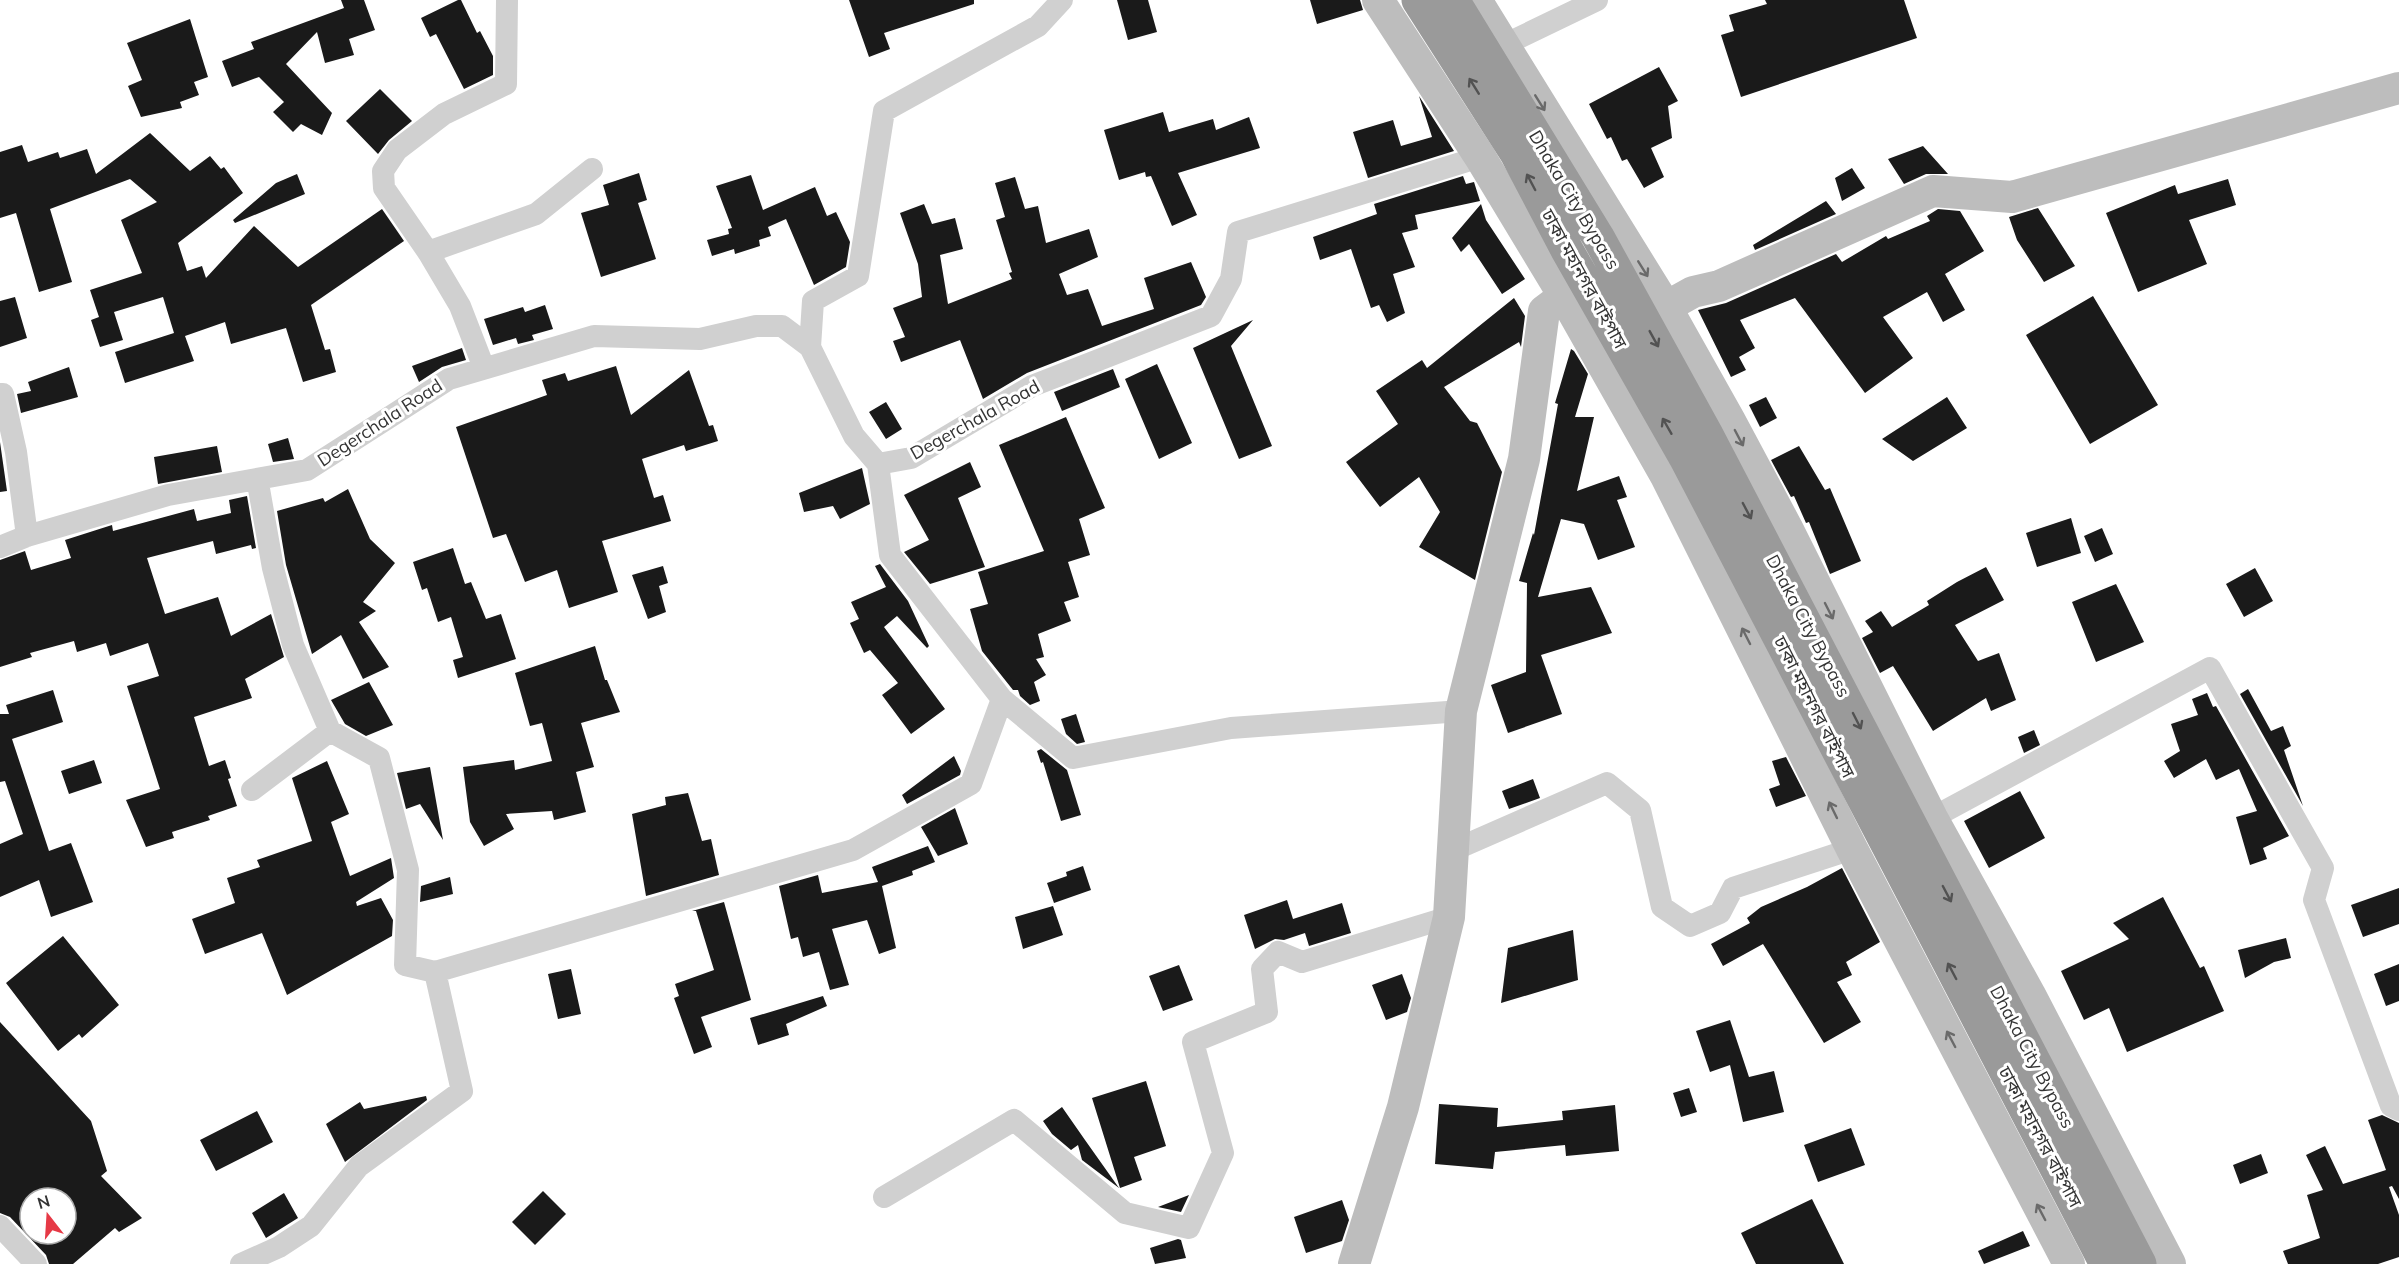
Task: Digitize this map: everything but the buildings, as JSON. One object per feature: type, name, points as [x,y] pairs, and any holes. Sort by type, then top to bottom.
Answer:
[{"type":"highway","name":"Dhaka City Bypass","points":[[1418,0],[1516,153]]},
{"type":"highway","name":"Dhaka City Bypass","points":[[1453,0],[1598,237],[1706,433],[2140,1264]]},
{"type":"highway","name":"ঢাকা মহানগর বাইপাস","points":[[1516,153],[1567,250],[1686,459],[2106,1264]]},
{"type":"main road","points":[[1378,0],[1480,157],[1564,296],[1666,476],[1852,849],[2069,1264]]},
{"type":"main road","points":[[1476,0],[1666,307],[1787,528],[1932,818],[2030,995],[2170,1264]]},
{"type":"main road","points":[[1666,307],[1693,292],[1719,286],[1933,191],[2012,197],[2399,88]]},
{"type":"main road","points":[[1354,1264],[1403,1107],[1449,917],[1461,711],[1524,459],[1544,311],[1564,296]]},
{"type":"street","points":[[484,368],[460,306],[428,252],[384,188],[383,171],[397,150],[444,114],[506,84],[507,0]]},
{"type":"street","points":[[810,347],[813,301],[858,276],[884,111],[1038,26],[1062,0]]},
{"type":"street","points":[[1504,45],[1597,0]]},
{"type":"street","name":"Degerchala Road","points":[[0,547],[27,536],[168,495],[308,470],[449,379],[594,336],[700,339],[756,326],[782,326],[810,347],[854,436],[878,464],[911,458],[1032,386],[1211,316],[1232,279],[1238,232],[1480,157]]},
{"type":"street","points":[[428,252],[536,213],[592,169]]},
{"type":"street","points":[[0,394],[3,394],[16,452],[27,536]]},
{"type":"street","points":[[878,464],[890,555],[1002,699],[1073,758],[1231,728],[1461,711]]},
{"type":"street","points":[[259,489],[273,568],[293,645],[330,731],[379,758],[408,870],[405,965],[435,972],[853,850],[971,784],[1002,699]]},
{"type":"street","points":[[1932,818],[2210,668],[2323,868],[2314,900],[2391,1106],[2399,1110]]},
{"type":"street","points":[[252,790],[330,731]]},
{"type":"street","points":[[1454,850],[1607,783],[1640,810],[1662,907],[1690,926],[1720,913],[1733,888],[1852,849]]},
{"type":"street","points":[[884,1197],[1014,1120],[1125,1213],[1189,1228],[1223,1153],[1193,1042],[1266,1012],[1262,969],[1278,952],[1302,962],[1449,917]]},
{"type":"street","points":[[241,1264],[279,1247],[311,1226],[359,1166],[462,1090],[435,972]]},
{"type":"street","points":[[0,1226],[36,1264]]}]
